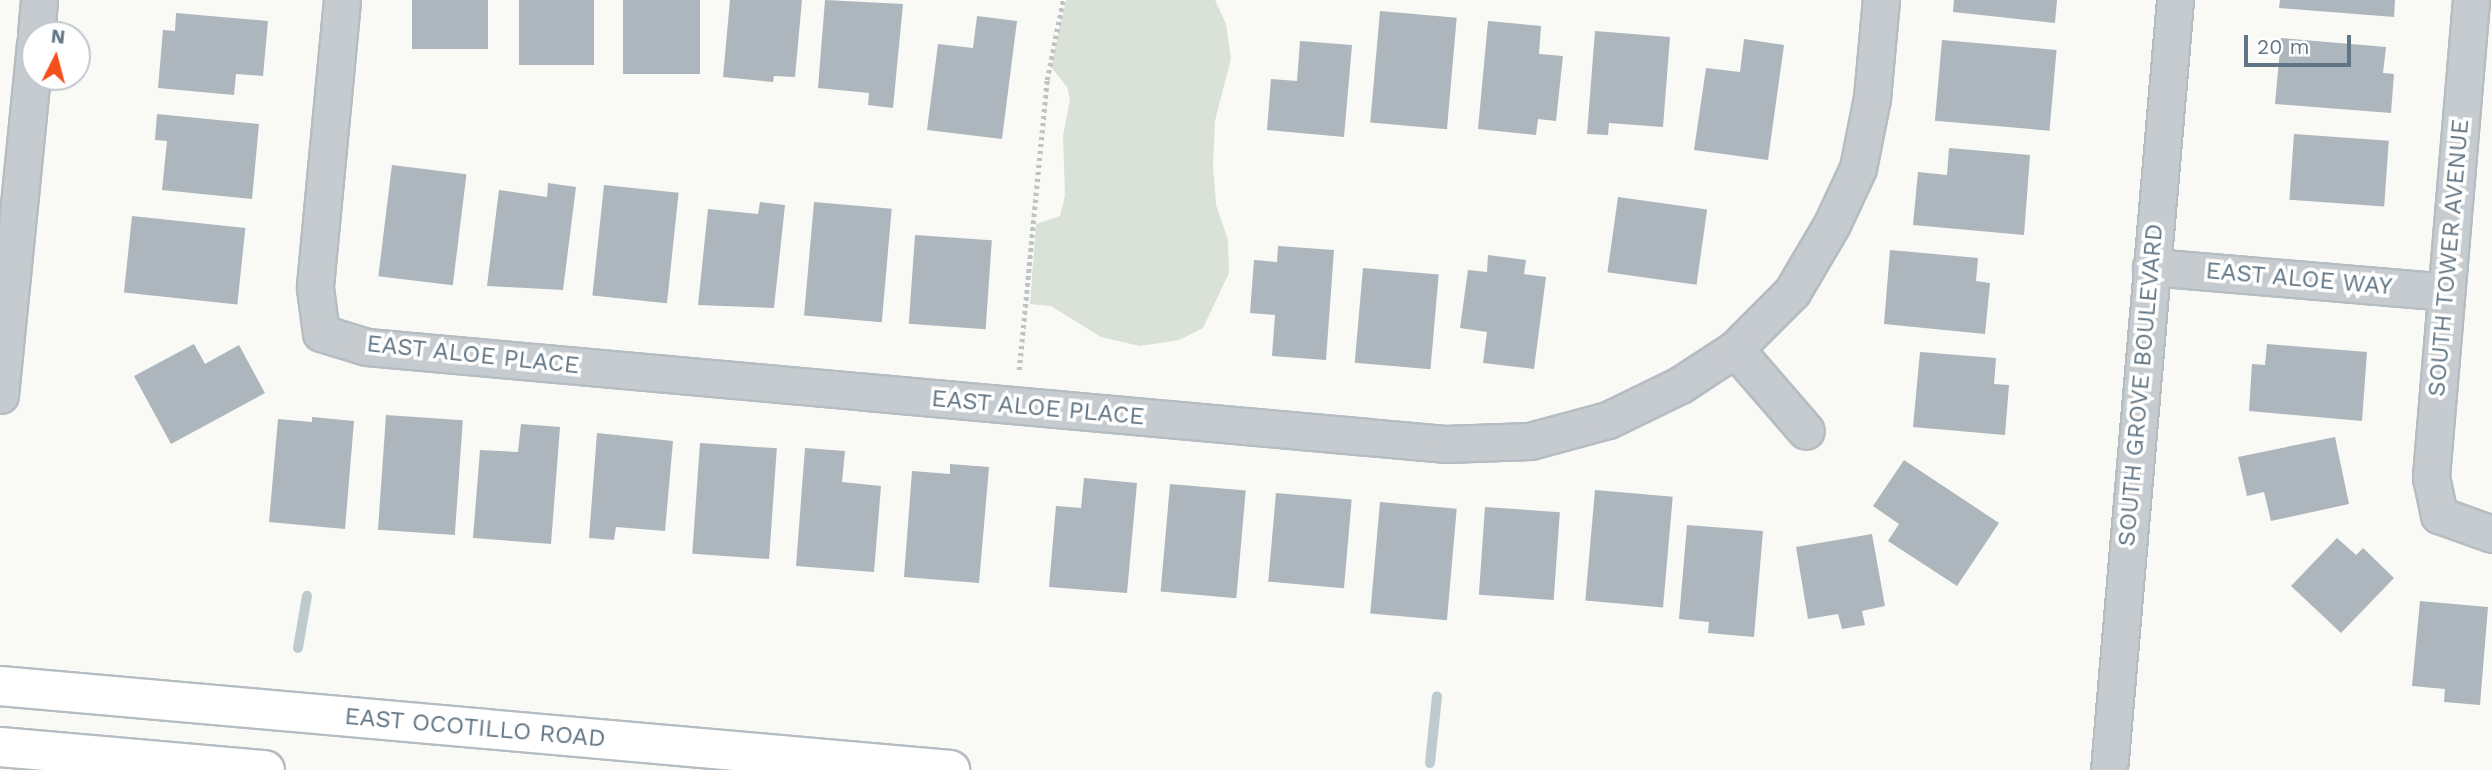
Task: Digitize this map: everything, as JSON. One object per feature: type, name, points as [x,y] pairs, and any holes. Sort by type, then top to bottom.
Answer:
[{"type":"main road","name":"EAST OCOTILLO ROAD","points":[[0,686],[950,770]]},
{"type":"main road","points":[[0,747],[265,770]]},
{"type":"street","points":[[37,21],[39,0]]},
{"type":"street","name":"EAST ALOE PLACE","points":[[342,0],[315,288],[321,333],[367,348],[1445,444],[1530,441],[1608,420],[1680,385],[1735,349],[1792,292],[1832,224],[1858,168],[1872,98],[1881,0]]},
{"type":"street","name":"SOUTH GROVE BOULEVARD","points":[[2109,770],[2175,0]]},
{"type":"street","name":"SOUTH TOWER AVENUE","points":[[2471,0],[2479,52],[2446,292],[2431,477],[2439,515],[2492,534]]},
{"type":"street","points":[[0,395],[30,91]]},
{"type":"street","name":"EAST ALOE WAY","points":[[2151,267],[2446,292]]},
{"type":"street","points":[[1735,349],[1806,431]]},
{"type":"path","points":[[1017,406],[1047,80],[1063,0]]},
{"type":"shaded area","points":[[1066,0],[1215,0],[1226,24],[1231,58],[1215,121],[1213,165],[1216,205],[1228,240],[1229,273],[1203,328],[1179,340],[1140,346],[1101,337],[1051,306],[1030,304],[1036,224],[1060,216],[1065,196],[1063,136],[1070,100],[1067,87],[1051,67]]},
{"type":"building","points":[[412,0],[488,0],[488,49],[412,49]]},
{"type":"building","points":[[519,0],[594,0],[594,65],[519,65]]},
{"type":"building","points":[[623,0],[700,0],[700,74],[623,74]]},
{"type":"building","points":[[730,0],[802,0],[795,77],[774,76],[773,82],[723,77]]},
{"type":"building","points":[[825,0],[903,4],[893,108],[868,105],[869,93],[818,88]]},
{"type":"building","points":[[1954,0],[2057,0],[2055,23],[1953,12]]},
{"type":"building","points":[[2280,0],[2395,0],[2394,17],[2279,8]]},
{"type":"building","points":[[1380,11],[1457,18],[1447,129],[1370,123]]},
{"type":"building","points":[[176,13],[268,21],[263,76],[236,74],[234,95],[158,88],[163,30],[175,31]]},
{"type":"building","points":[[977,16],[1017,21],[1002,139],[927,130],[938,44],[973,48]]},
{"type":"building","points":[[1488,21],[1541,26],[1539,54],[1563,56],[1556,121],[1538,119],[1536,135],[1478,129]]},
{"type":"building","points":[[1595,31],[1670,37],[1663,127],[1609,123],[1608,135],[1587,134]]},
{"type":"building","points":[[2281,38],[2386,47],[2383,73],[2394,74],[2391,113],[2275,104]]},
{"type":"building","points":[[1744,39],[1784,45],[1768,160],[1694,150],[1706,68],[1740,72]]},
{"type":"building","points":[[1942,40],[2057,50],[2050,131],[1935,121]]},
{"type":"building","points":[[1300,41],[1352,45],[1344,137],[1267,130],[1271,79],[1297,81]]},
{"type":"building","points":[[157,114],[259,124],[252,199],[162,190],[167,141],[155,140]]},
{"type":"building","points":[[2294,134],[2389,141],[2384,206],[2289,200]]},
{"type":"building","points":[[1949,148],[2030,155],[2024,235],[1913,225],[1918,172],[1947,175]]},
{"type":"building","points":[[392,165],[466,174],[453,285],[378,276]]},
{"type":"building","points":[[548,183],[576,187],[563,290],[487,286],[499,190],[547,197]]},
{"type":"building","points":[[604,185],[679,193],[667,303],[592,295]]},
{"type":"building","points":[[1618,197],[1707,210],[1697,285],[1607,272]]},
{"type":"building","points":[[760,202],[785,205],[774,308],[698,305],[708,209],[758,214]]},
{"type":"building","points":[[814,202],[892,209],[882,322],[804,316]]},
{"type":"building","points":[[132,216],[245,228],[237,304],[124,293]]},
{"type":"building","points":[[915,235],[992,240],[986,329],[909,324]]},
{"type":"building","points":[[1278,246],[1334,250],[1326,360],[1272,356],[1275,315],[1250,313],[1254,260],[1277,262]]},
{"type":"building","points":[[1890,250],[1978,258],[1976,281],[1990,283],[1985,334],[1884,324]]},
{"type":"building","points":[[1488,255],[1526,260],[1524,274],[1546,277],[1534,369],[1483,363],[1487,332],[1460,328],[1468,270],[1487,272]]},
{"type":"building","points":[[1363,268],[1439,275],[1430,369],[1355,363]]},
{"type":"building","points":[[194,344],[205,364],[239,345],[265,393],[171,444],[134,376]]},
{"type":"building","points":[[2267,344],[2367,352],[2362,421],[2249,411],[2252,364],[2265,365]]},
{"type":"building","points":[[1920,352],[1996,358],[1994,384],[2009,385],[2005,435],[1913,427]]},
{"type":"building","points":[[386,415],[463,420],[455,535],[378,530]]},
{"type":"building","points":[[312,417],[354,421],[345,529],[269,522],[278,419],[312,422]]},
{"type":"building","points":[[521,424],[560,427],[551,544],[473,538],[480,450],[518,452]]},
{"type":"building","points":[[597,433],[673,441],[665,531],[616,527],[614,540],[589,538]]},
{"type":"building","points":[[2335,437],[2349,504],[2271,521],[2264,492],[2247,496],[2238,457]]},
{"type":"building","points":[[700,443],[777,448],[769,559],[692,554]]},
{"type":"building","points":[[805,448],[845,451],[842,482],[881,486],[874,572],[796,566]]},
{"type":"building","points":[[1904,460],[1999,523],[1957,586],[1888,541],[1899,524],[1873,506]]},
{"type":"building","points":[[950,464],[989,467],[979,583],[904,577],[912,471],[950,474]]},
{"type":"building","points":[[1084,478],[1137,483],[1127,593],[1049,587],[1056,506],[1081,508]]},
{"type":"building","points":[[1170,484],[1246,491],[1236,598],[1161,592]]},
{"type":"building","points":[[1595,490],[1673,497],[1663,607],[1585,601]]},
{"type":"building","points":[[1276,493],[1352,500],[1344,588],[1268,582]]},
{"type":"building","points":[[1380,502],[1457,509],[1447,620],[1370,614]]},
{"type":"building","points":[[1485,507],[1560,512],[1554,600],[1479,595]]},
{"type":"building","points":[[1687,525],[1763,531],[1754,637],[1708,633],[1709,622],[1679,619]]},
{"type":"building","points":[[1872,534],[1885,606],[1862,611],[1865,625],[1842,629],[1838,614],[1808,619],[1796,547]]},
{"type":"building","points":[[2337,538],[2356,555],[2363,548],[2394,578],[2341,633],[2291,586]]},
{"type":"building","points":[[2420,601],[2488,607],[2480,705],[2444,702],[2445,689],[2412,686]]},
{"type":"waterway","points":[[298,648],[307,596]]},
{"type":"waterway","points":[[1430,763],[1437,696]]}]
